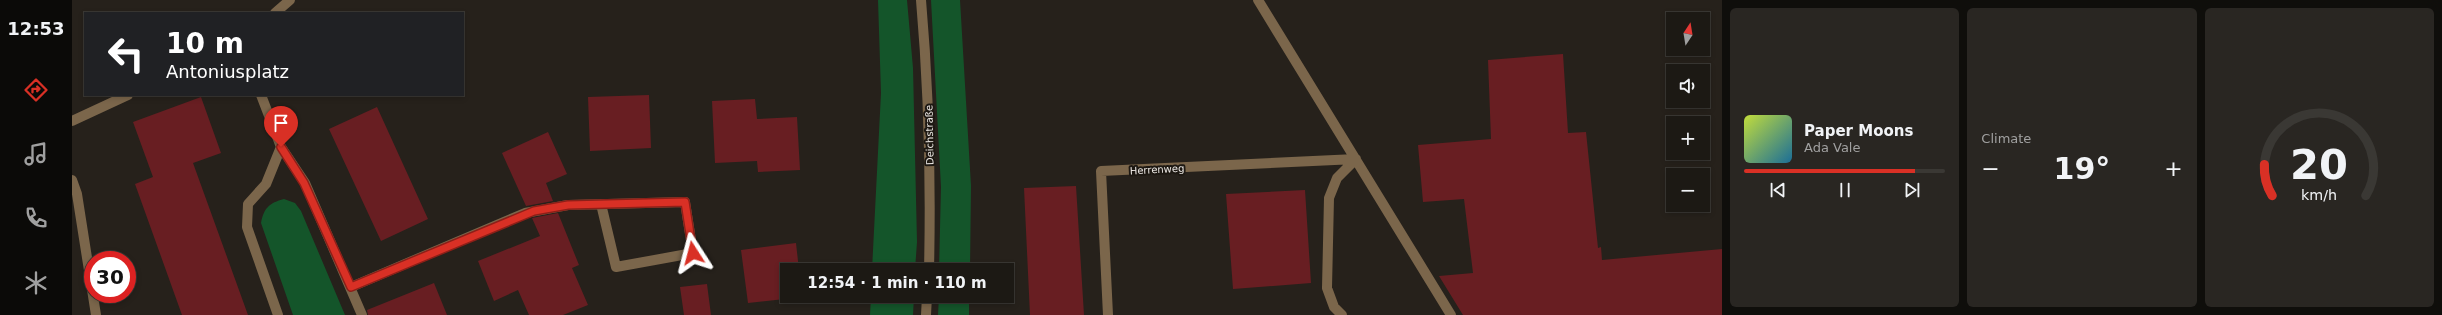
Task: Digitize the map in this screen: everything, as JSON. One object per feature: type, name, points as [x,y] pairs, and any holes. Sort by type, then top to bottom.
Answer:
[{"type":"street","points":[[276,12],[290,0]]},
{"type":"street","name":"Deichstraße","points":[[921,0],[928,81],[930,184],[929,263]]},
{"type":"street","points":[[1258,0],[1451,315]]},
{"type":"street","points":[[72,122],[126,96]]},
{"type":"street","points":[[261,96],[281,147],[304,183],[362,315]]},
{"type":"street","points":[[278,315],[247,228],[248,204],[266,184],[281,147]]},
{"type":"street","points":[[1342,315],[1334,307],[1327,288],[1330,198],[1337,178],[1356,159]]},
{"type":"street","name":"Herrenweg","points":[[1108,315],[1101,171],[1356,159]]},
{"type":"street","points":[[72,180],[77,194],[96,315]]},
{"type":"street","points":[[351,287],[526,213],[568,205],[601,204],[685,202],[693,253],[616,267],[601,204]]},
{"type":"street","points":[[926,315],[927,303]]},
{"type":"green space","points":[[878,0],[907,0],[913,68],[917,242],[916,263],[872,263],[881,93]]},
{"type":"green space","points":[[931,0],[960,0],[971,186],[970,263],[939,263],[941,187]]},
{"type":"green space","points":[[284,199],[295,203],[301,211],[345,315],[293,315],[261,223],[264,213],[268,207],[274,202]]},
{"type":"green space","points":[[871,303],[914,303],[913,315],[870,315]]},
{"type":"green space","points":[[939,303],[969,303],[969,315],[938,315]]},
{"type":"building","points":[[1563,54],[1568,133],[1586,132],[1598,248],[1601,247],[1602,260],[1722,249],[1722,315],[1463,315],[1439,276],[1473,273],[1464,199],[1423,202],[1418,145],[1491,139],[1488,60]]},
{"type":"building","points":[[649,95],[651,148],[590,151],[588,97]]},
{"type":"building","points":[[201,97],[221,153],[193,163],[248,315],[182,315],[135,184],[153,177],[133,122]]},
{"type":"building","points":[[755,99],[757,119],[797,117],[800,170],[758,172],[757,161],[715,163],[712,101]]},
{"type":"building","points":[[377,107],[428,219],[381,241],[329,129]]},
{"type":"building","points":[[548,132],[567,174],[546,183],[553,201],[526,206],[502,153]]},
{"type":"building","points":[[1076,186],[1084,315],[1030,315],[1024,188]]},
{"type":"building","points":[[1305,190],[1311,283],[1233,289],[1226,194]]},
{"type":"building","points":[[558,213],[579,265],[572,268],[588,305],[563,315],[529,315],[518,290],[494,301],[478,261],[540,236],[532,218]]},
{"type":"building","points":[[796,243],[798,263],[780,263],[780,300],[748,303],[741,250]]},
{"type":"building","points":[[434,283],[447,315],[368,315],[367,310]]},
{"type":"building","points":[[707,284],[711,315],[684,315],[680,287]]},
{"type":"route","points":[[281,147],[304,183],[351,287],[526,213],[568,205],[685,202],[693,253]]}]
